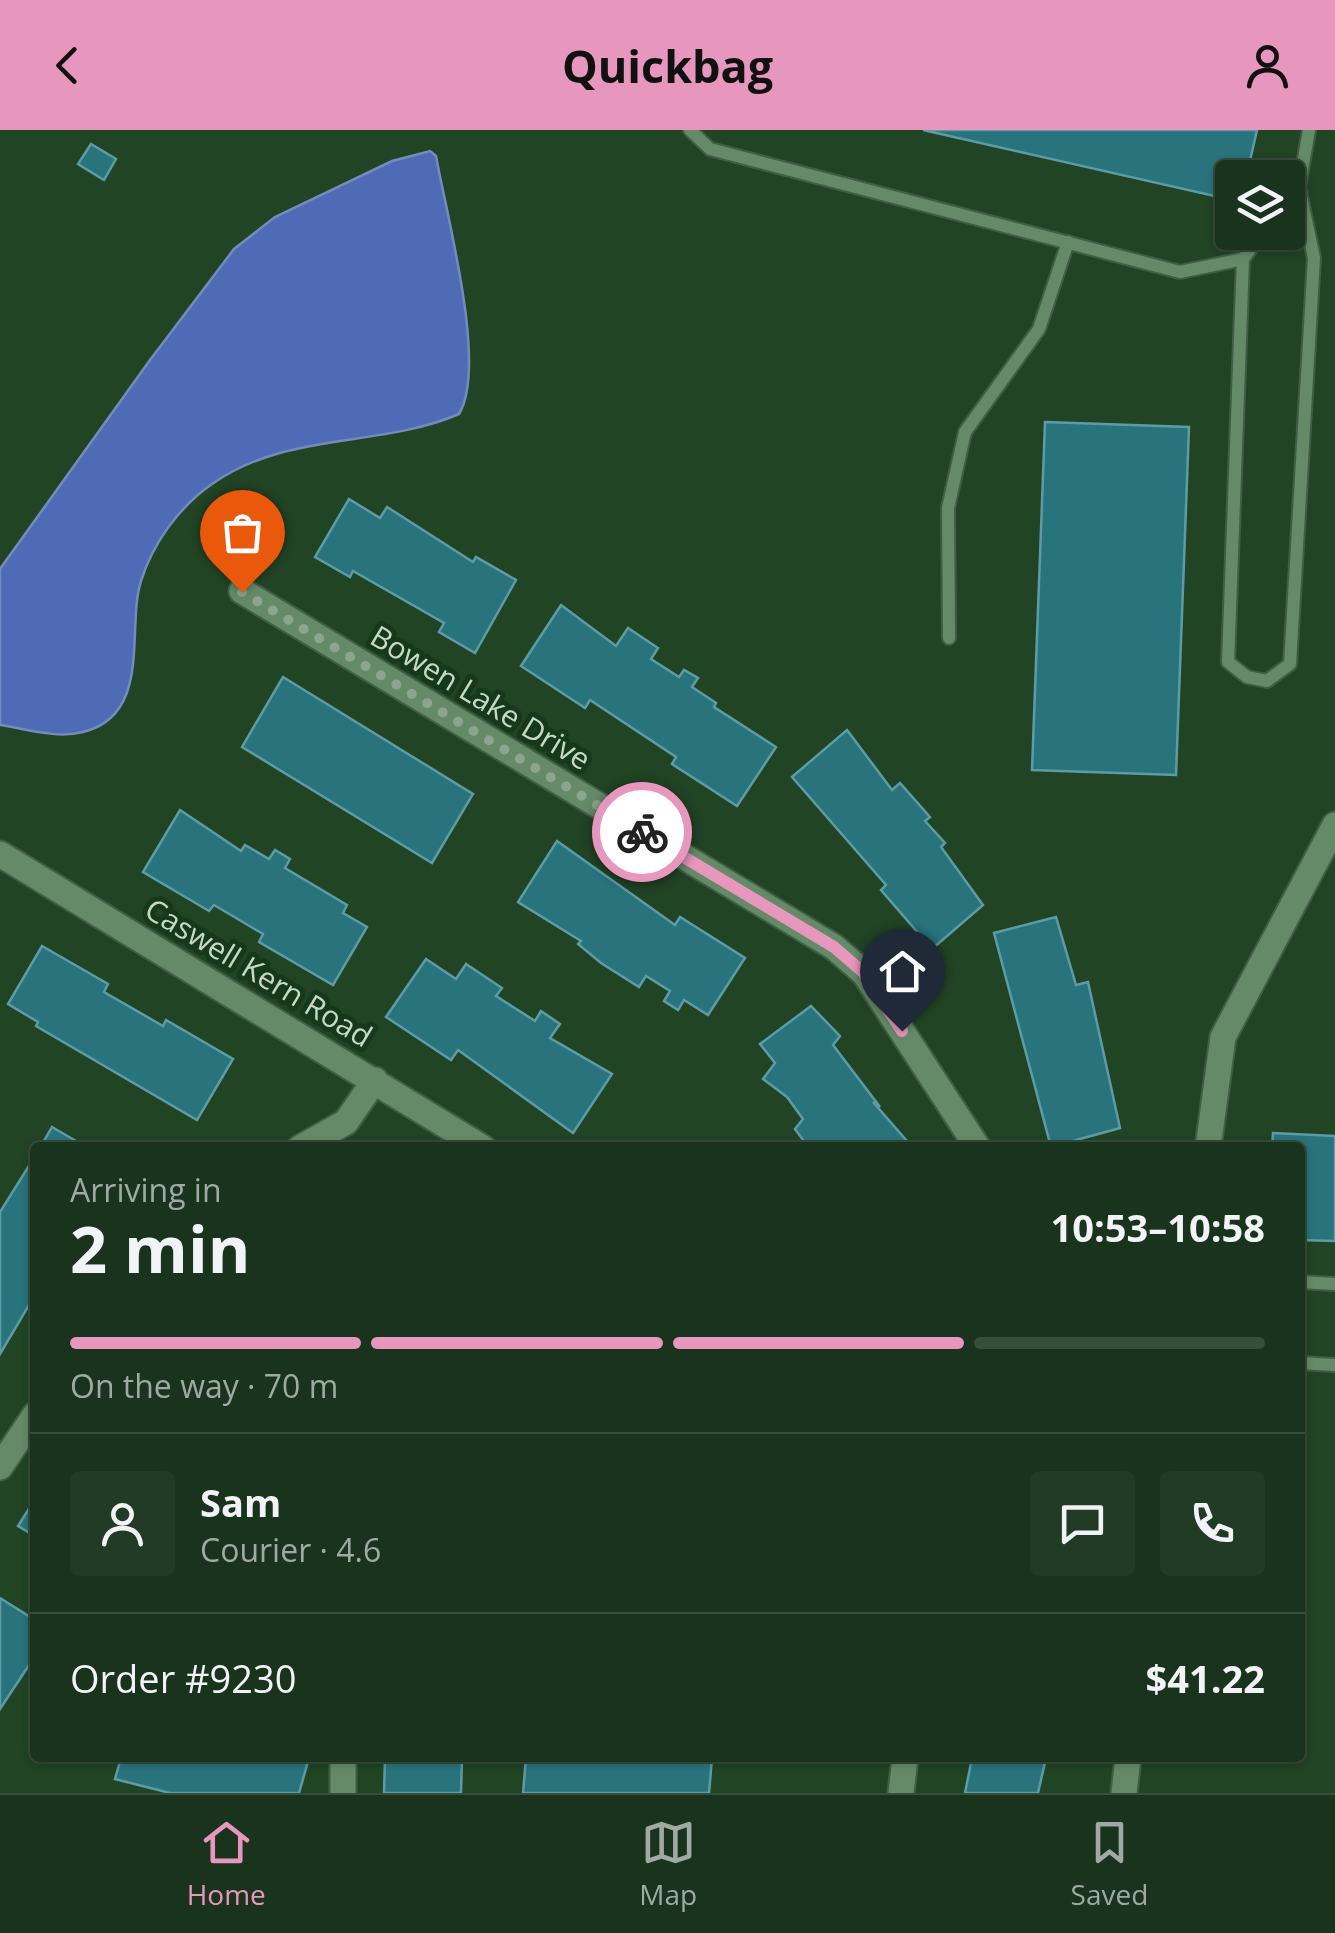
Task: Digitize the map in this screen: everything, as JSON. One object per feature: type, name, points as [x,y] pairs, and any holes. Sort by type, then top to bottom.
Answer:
[{"type":"street","name":"Bowen Lake Drive","points":[[242,592],[834,947],[864,973],[974,1142]]},
{"type":"street","points":[[1209,1142],[1223,1037],[1335,825]]},
{"type":"street","name":"Caswell Kern Road","points":[[0,854],[473,1142]]},
{"type":"street","points":[[311,1142],[346,1122],[375,1080]]},
{"type":"street","points":[[0,1467],[30,1423]]},
{"type":"street","points":[[342,1793],[344,1762]]},
{"type":"street","points":[[901,1793],[905,1762]]},
{"type":"street","points":[[1124,1793],[1128,1762]]},
{"type":"lane","points":[[690,130],[710,149],[1180,272],[1243,259]]},
{"type":"lane","points":[[1303,160],[1308,130]]},
{"type":"lane","points":[[1250,250],[1243,259],[1228,662],[1247,677],[1267,681],[1290,664],[1296,598],[1314,258],[1305,215]]},
{"type":"lane","points":[[948,638],[948,508],[965,432],[1039,329],[1068,242]]},
{"type":"lane","points":[[1305,1282],[1335,1284]]},
{"type":"lane","points":[[1305,1363],[1335,1365]]},
{"type":"water","points":[[430,151],[436,156],[467,326],[467,391],[459,414],[398,432],[271,455],[212,484],[178,515],[146,567],[137,600],[133,667],[119,708],[105,723],[73,734],[0,725],[0,569],[150,360],[234,249],[275,217],[392,161]]},
{"type":"building","points":[[923,130],[1257,130],[1250,160],[1215,160],[1215,196]]},
{"type":"building","points":[[91,144],[116,159],[104,180],[78,164]]},
{"type":"building","points":[[1045,422],[1189,427],[1176,775],[1032,770]]},
{"type":"building","points":[[349,499],[380,518],[387,507],[473,562],[476,557],[516,580],[475,653],[439,632],[444,623],[353,571],[350,577],[315,557]]},
{"type":"building","points":[[561,605],[616,646],[628,628],[658,648],[651,659],[679,677],[684,670],[698,678],[692,687],[716,703],[714,707],[776,747],[737,806],[672,764],[676,757],[590,700],[585,708],[521,666]]},
{"type":"building","points":[[283,677],[473,794],[432,863],[242,747]]},
{"type":"building","points":[[847,730],[892,790],[900,783],[930,817],[925,821],[945,843],[941,847],[983,905],[932,949],[881,890],[886,885],[792,777]]},
{"type":"building","points":[[180,810],[241,851],[245,845],[269,859],[275,850],[290,859],[285,868],[347,905],[343,913],[367,927],[333,985],[259,942],[263,934],[214,905],[209,911],[143,872]]},
{"type":"building","points":[[557,841],[675,925],[680,917],[745,958],[708,1015],[684,1000],[678,1010],[664,1001],[670,991],[646,976],[639,987],[601,963],[578,944],[581,941],[518,902]]},
{"type":"building","points":[[1056,917],[1076,985],[1088,982],[1120,1128],[1069,1142],[1050,1142],[994,933]]},
{"type":"building","points":[[42,946],[108,984],[104,992],[163,1026],[166,1020],[233,1059],[197,1120],[36,1026],[38,1022],[8,1004]]},
{"type":"building","points":[[426,959],[456,979],[466,964],[502,988],[496,996],[535,1021],[541,1011],[560,1024],[550,1038],[612,1074],[573,1133],[458,1050],[451,1060],[386,1017]]},
{"type":"building","points":[[811,1006],[840,1036],[833,1045],[880,1107],[873,1102],[908,1142],[805,1142],[795,1129],[803,1119],[787,1097],[763,1079],[775,1063],[760,1044]]},
{"type":"building","points":[[52,1127],[78,1142],[43,1142]]},
{"type":"building","points":[[1273,1133],[1335,1136],[1335,1241],[1305,1240],[1305,1142],[1272,1142]]},
{"type":"building","points":[[30,1164],[30,1303],[0,1354],[0,1212]]},
{"type":"building","points":[[30,1507],[30,1533],[18,1526]]},
{"type":"building","points":[[0,1598],[30,1617],[30,1664],[0,1709]]},
{"type":"building","points":[[120,1762],[308,1762],[299,1793],[170,1793],[115,1779]]},
{"type":"building","points":[[385,1762],[462,1762],[461,1793],[384,1793]]},
{"type":"building","points":[[526,1762],[712,1762],[709,1793],[523,1793]]},
{"type":"building","points":[[971,1762],[1045,1762],[1038,1793],[965,1793]]},
{"type":"way so far","points":[[242,592],[642,832]]},
{"type":"route","points":[[642,832],[834,947],[864,973],[902,1031]]}]
